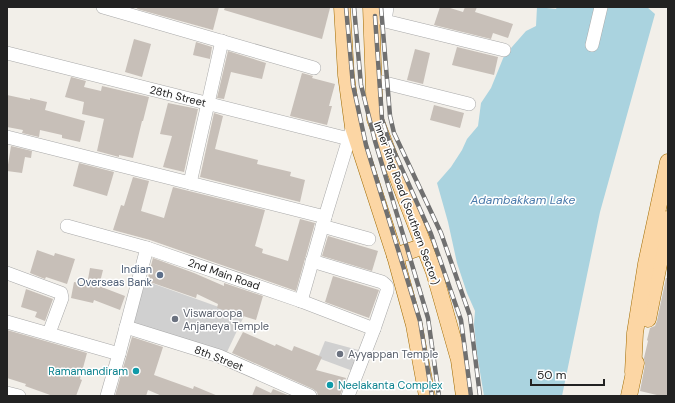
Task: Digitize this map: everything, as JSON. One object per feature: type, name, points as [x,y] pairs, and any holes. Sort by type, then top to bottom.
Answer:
[{"type":"main road","points":[[342,7],[351,133],[395,256],[414,325],[427,396]]},
{"type":"main road","name":"Inner Ring Road (Southern Sector)","points":[[371,7],[375,119],[434,272],[459,360],[464,396]]},
{"type":"main road","points":[[351,133],[375,119]]},
{"type":"main road","points":[[658,265],[668,162]]},
{"type":"main road","points":[[629,396],[633,372],[635,332],[658,265],[668,219]]},
{"type":"main road","points":[[395,256],[424,246]]},
{"type":"street","points":[[103,7],[314,68]]},
{"type":"street","points":[[387,7],[385,21],[504,50]]},
{"type":"street","points":[[592,45],[600,7]]},
{"type":"street","points":[[190,182],[222,41]]},
{"type":"street","name":"28th Street","points":[[7,53],[208,103],[351,133]]},
{"type":"street","points":[[373,80],[469,104]]},
{"type":"street","points":[[301,301],[323,221],[351,133]]},
{"type":"street","points":[[7,136],[190,182],[323,221],[369,239]]},
{"type":"street","name":"2nd Main Road","points":[[67,226],[147,248],[301,301],[374,328]]},
{"type":"street","points":[[107,396],[147,248]]},
{"type":"street","points":[[312,261],[382,282],[388,287],[348,396]]},
{"type":"street","points":[[7,273],[61,292],[62,298],[49,334]]},
{"type":"street","points":[[7,322],[119,354]]},
{"type":"street","name":"8th Street","points":[[126,327],[219,356],[310,396]]},
{"type":"street","points":[[7,393],[20,396]]},
{"type":"shaded area","points":[[143,280],[244,316],[227,352],[132,324]]},
{"type":"shaded area","name":"Ayyappan Temple","points":[[325,341],[362,351],[353,371],[318,358]]},
{"type":"water","name":"Adambakkam Lake","points":[[537,7],[556,9],[557,7],[647,7],[655,14],[600,212],[562,396],[484,396],[477,354],[474,324],[475,311],[457,263],[448,222],[437,183],[451,167],[467,139],[478,126],[481,103],[491,88],[504,56],[526,31],[536,26]]},
{"type":"building","points":[[138,7],[219,7],[213,30],[137,9]]},
{"type":"building","points":[[225,7],[330,8],[322,39],[224,10]]},
{"type":"building","points":[[440,7],[447,7],[463,12],[465,7],[477,7],[475,12],[513,24],[508,38],[493,33],[491,39],[434,25]]},
{"type":"building","points":[[134,39],[151,44],[142,77],[125,72]]},
{"type":"building","points":[[196,42],[212,47],[210,59],[193,55]]},
{"type":"building","points":[[457,47],[498,57],[494,75],[452,65]]},
{"type":"building","points":[[415,49],[430,53],[423,84],[407,80]]},
{"type":"building","points":[[228,51],[266,63],[262,79],[231,72],[224,99],[217,98]]},
{"type":"building","points":[[302,73],[313,76],[312,78],[335,84],[329,106],[332,106],[327,125],[290,116]]},
{"type":"building","points":[[71,77],[86,81],[84,87],[101,91],[102,86],[149,97],[133,158],[119,155],[119,157],[97,151],[104,119],[82,114],[84,102],[65,97]]},
{"type":"building","points":[[7,95],[47,102],[45,110],[85,121],[80,142],[62,138],[62,135],[40,130],[39,137],[22,133],[23,130],[7,127]]},
{"type":"building","points":[[168,103],[198,109],[184,172],[163,167],[172,136],[160,134]]},
{"type":"building","points":[[434,105],[464,113],[460,128],[430,120]]},
{"type":"building","points":[[214,113],[223,116],[215,149],[258,160],[257,164],[291,172],[290,176],[305,180],[300,202],[200,177]]},
{"type":"building","points":[[11,146],[32,151],[31,158],[25,157],[22,173],[7,171]]},
{"type":"building","points":[[79,163],[114,172],[107,196],[73,186]]},
{"type":"building","points":[[133,177],[149,181],[141,211],[164,218],[173,187],[265,210],[255,246],[263,249],[262,253],[288,261],[300,219],[315,223],[296,291],[150,240],[113,230],[121,205],[124,206]]},
{"type":"building","points":[[328,236],[378,251],[372,271],[322,256]]},
{"type":"building","points":[[37,250],[54,256],[55,253],[75,259],[67,284],[46,277],[45,279],[30,273]]},
{"type":"building","points":[[153,258],[224,286],[224,283],[263,296],[256,320],[217,308],[218,304],[197,294],[196,298],[147,281]]},
{"type":"building","points":[[90,268],[103,270],[99,286],[125,296],[120,310],[94,300],[93,303],[71,298],[74,282],[87,285]]},
{"type":"building","points":[[333,276],[379,290],[369,318],[325,302]]},
{"type":"building","points":[[666,278],[668,278],[668,396],[661,396],[640,391],[645,365],[644,358],[647,340],[650,328],[655,326],[657,321]]},
{"type":"building","points":[[26,289],[53,299],[45,321],[35,317],[37,312],[21,307]]},
{"type":"building","points":[[7,330],[87,353],[80,379],[82,380],[76,396],[53,396],[25,386],[26,384],[7,378]]},
{"type":"building","points":[[243,332],[275,346],[276,344],[292,351],[294,346],[322,357],[316,370],[346,378],[340,396],[318,396],[317,392],[313,389],[232,353]]},
{"type":"building","name":"Ramamandiram","points":[[132,337],[163,347],[154,375],[193,389],[194,386],[218,396],[162,396],[148,390],[146,396],[115,396]]},
{"type":"building","points":[[256,386],[271,393],[273,389],[290,396],[252,396]]},
{"type":"railway","points":[[346,7],[353,85],[366,145],[420,321],[432,396]]},
{"type":"railway","points":[[354,7],[361,85],[375,141],[428,318],[439,396]]},
{"type":"railway","points":[[381,7],[390,116],[394,133],[441,233],[470,316],[480,396]]},
{"type":"railway","points":[[375,16],[382,119],[388,138],[431,234],[461,320],[471,396]]},
{"type":"place","name":"Indian Overseas Bank","points":[[160,275]]},
{"type":"place","name":"Viswaroopa Anjaneya Temple","points":[[175,319]]},
{"type":"place","name":"Ayyappan Temple","points":[[340,354]]},
{"type":"place","name":"Ramamandiram","points":[[136,371]]},
{"type":"place","name":"Neelakanta Complex","points":[[330,385]]}]
